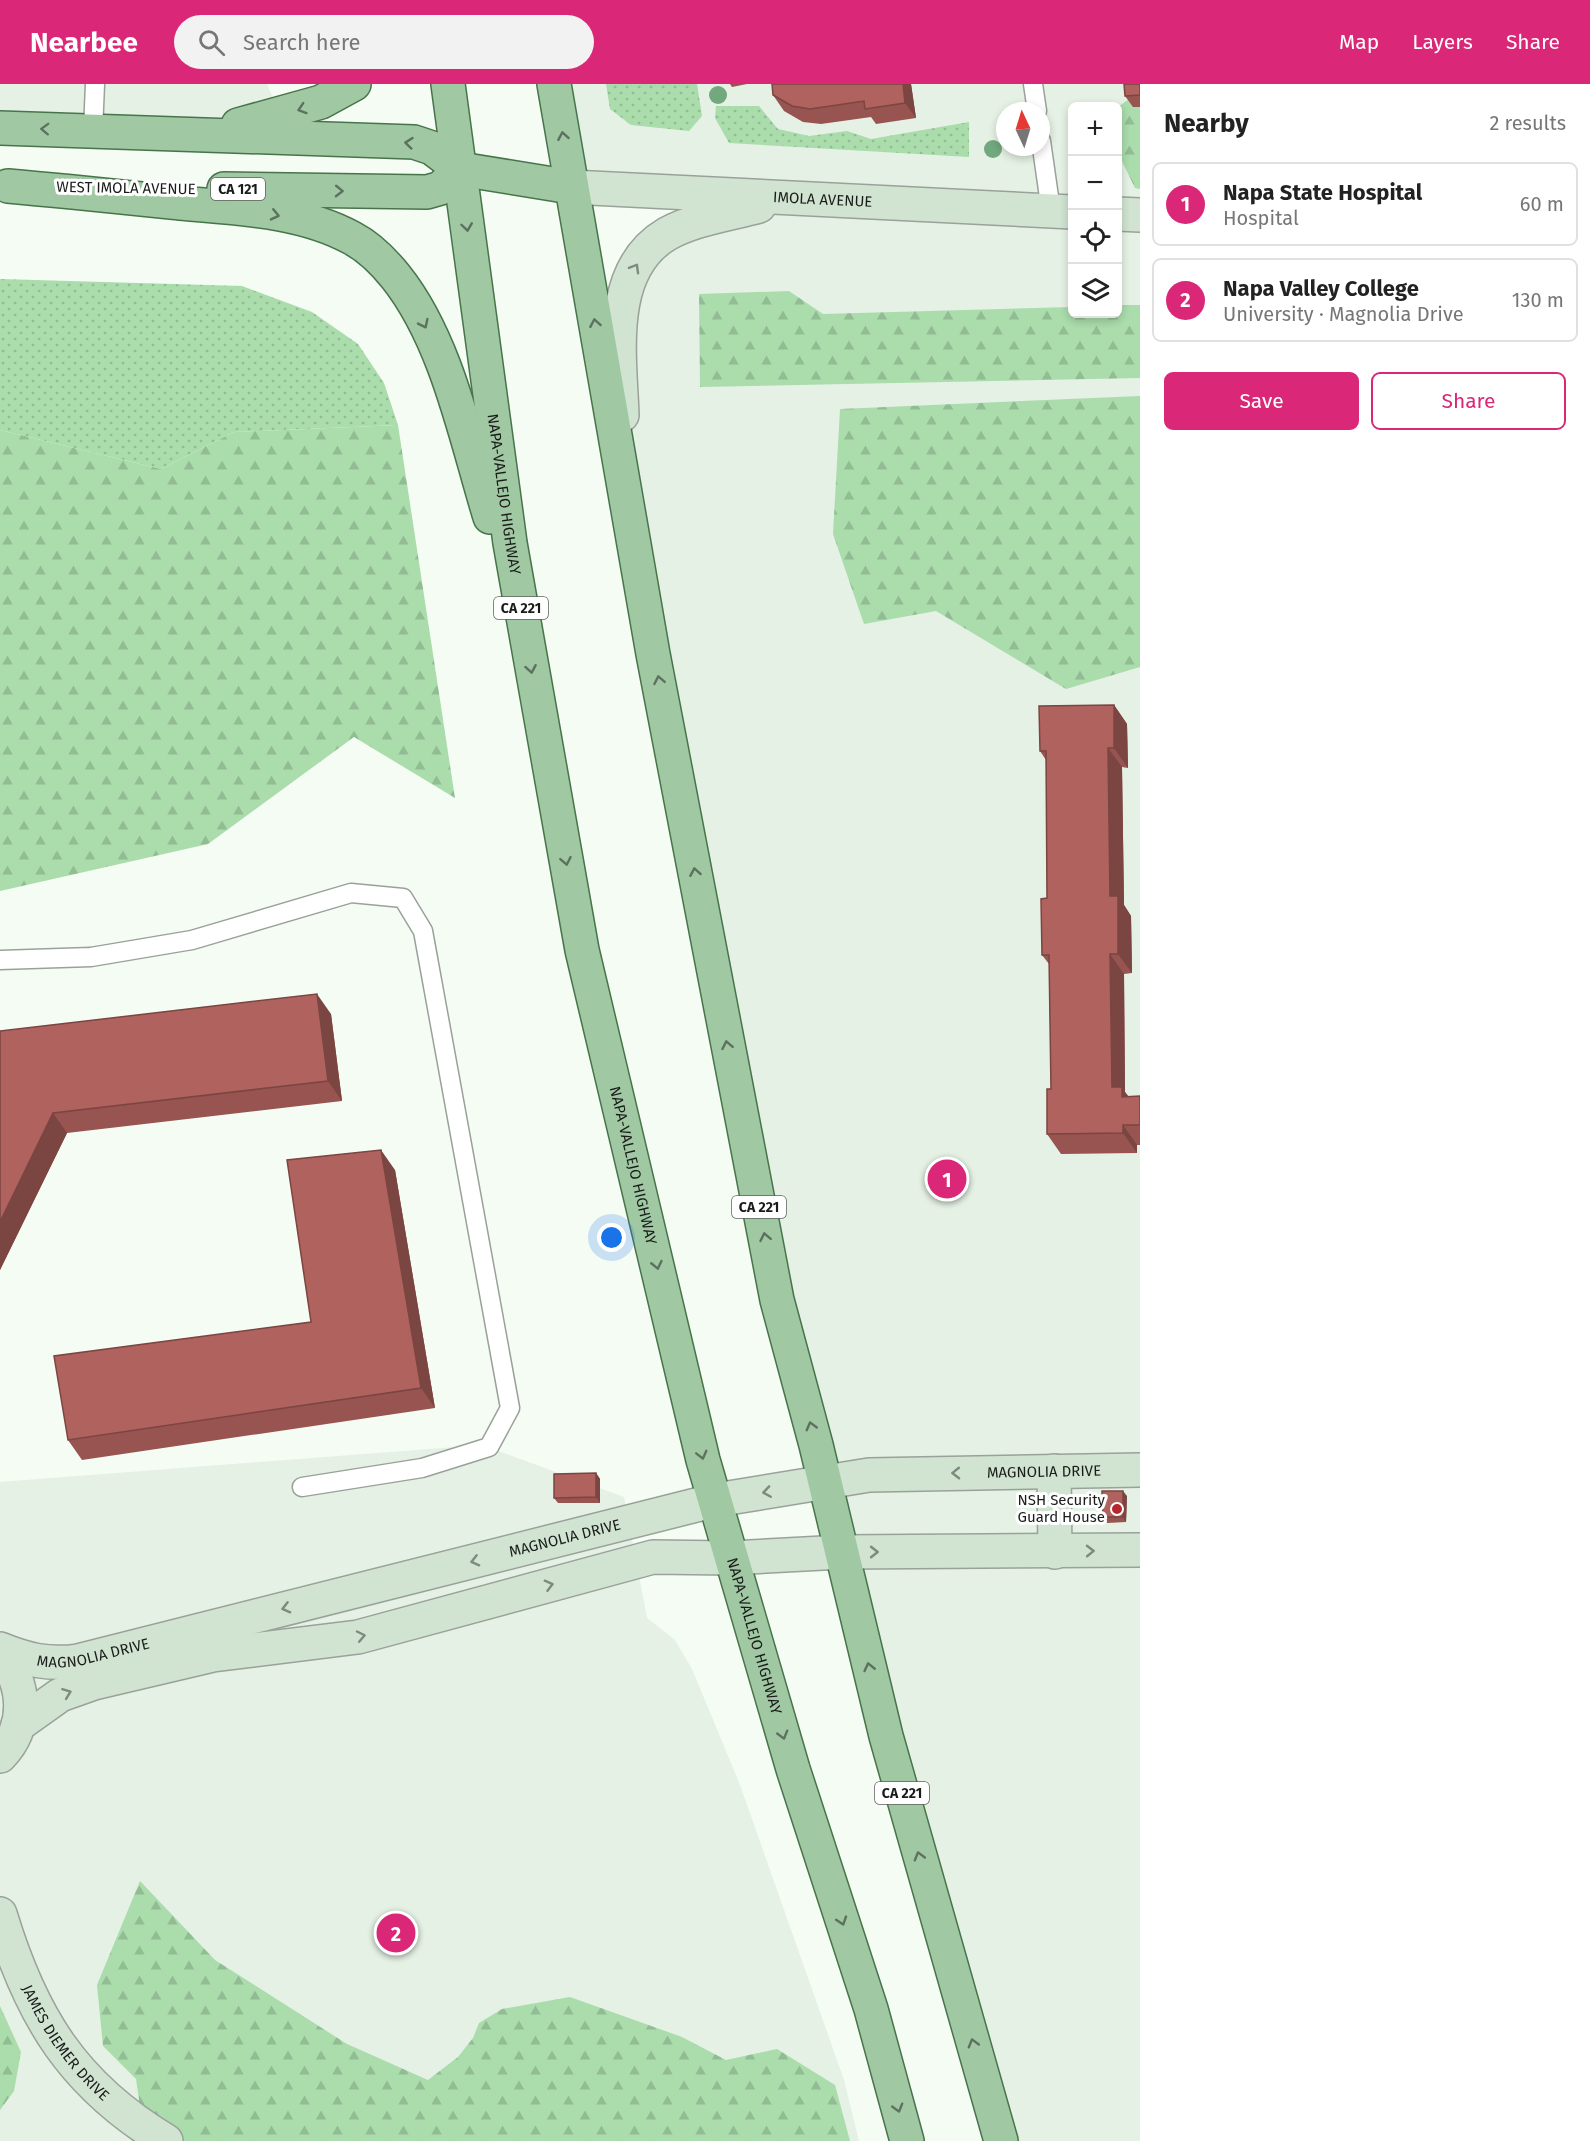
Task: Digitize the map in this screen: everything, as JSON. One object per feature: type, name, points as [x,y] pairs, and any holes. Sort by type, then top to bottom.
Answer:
[{"type":"main road","points":[[167,134],[233,126],[280,115],[321,102],[354,84]]},
{"type":"main road","name":"CA 221","points":[[448,84],[459,169]]},
{"type":"main road","points":[[0,128],[414,142],[432,148],[459,169],[571,187],[554,84]]},
{"type":"main road","name":"WEST IMOLA AVENUE","points":[[4,186],[427,192],[441,188],[459,169]]},
{"type":"main road","name":"NAPA-VALLEJO HIGHWAY","points":[[459,169],[523,623],[582,950],[703,1460],[793,1769],[871,2009],[907,2141]]},
{"type":"main road","points":[[4,186],[254,210],[303,220],[336,231],[369,250],[406,292],[427,329],[442,364],[523,623]]},
{"type":"main road","name":"CA 221","points":[[571,187],[624,492],[777,1300],[825,1483],[886,1736],[1001,2141]]},
{"type":"street","name":"IMOLA AVENUE","points":[[571,187],[1062,212]]},
{"type":"street","points":[[624,492],[620,326],[627,285],[633,270],[654,244],[667,234],[699,222],[788,198]]},
{"type":"street","points":[[1122,214],[1140,215]]},
{"type":"street","name":"MAGNOLIA DRIVE","points":[[0,1649],[30,1661],[59,1664],[78,1661],[716,1500],[869,1475],[1140,1470]]},
{"type":"street","points":[[1054,1471],[1055,1552]]},
{"type":"street","name":"MAGNOLIA DRIVE","points":[[6,1748],[60,1695],[105,1680],[213,1655],[358,1637],[653,1557],[732,1558],[842,1552],[1140,1551]]},
{"type":"street","name":"MAGNOLIA DRIVE","points":[[0,1653],[14,1674],[21,1699],[6,1748]]},
{"type":"street","name":"JAMES DIEMER DRIVE","points":[[0,1914],[32,2001],[81,2075],[115,2106],[166,2141]]},
{"type":"lane","points":[[93,131],[95,84]]},
{"type":"lane","points":[[1033,84],[1036,102]]},
{"type":"lane","points":[[1045,156],[1062,212]]},
{"type":"lane","points":[[0,960],[91,957],[192,939],[351,893],[403,898],[423,931],[510,1408],[489,1447],[422,1468],[302,1487]]},
{"type":"shaded area","points":[[0,84],[267,84],[280,115],[257,121],[0,128]]},
{"type":"shaded area","points":[[554,84],[1140,84],[1140,2141],[1001,2141],[886,1736],[653,654],[620,350],[643,256],[786,198],[571,187]]},
{"type":"shaded area","points":[[482,1445],[624,1497],[647,1618],[675,1640],[692,1669],[740,1785],[844,2080],[859,2141],[0,2141],[0,1482]]},
{"type":"green space","points":[[606,84],[697,84],[702,116],[689,131],[631,125],[610,109]]},
{"type":"green space","points":[[1140,91],[1140,189],[1135,188],[1122,161],[1122,104]]},
{"type":"green space","points":[[716,106],[759,106],[778,129],[809,136],[847,131],[871,139],[969,122],[969,157],[729,143],[715,118]]},
{"type":"green space","points":[[0,279],[242,286],[312,312],[358,344],[384,383],[398,425],[234,432],[161,469],[0,430]]},
{"type":"green space","points":[[789,291],[823,314],[1068,307],[1068,318],[1122,318],[1122,305],[1140,305],[1140,378],[700,387],[699,294]]},
{"type":"green space","points":[[1140,396],[1140,667],[1066,689],[936,611],[864,624],[833,534],[840,409]]},
{"type":"green space","points":[[398,425],[455,798],[354,737],[208,844],[0,891],[0,430],[161,469],[234,432]]},
{"type":"green space","points":[[140,1881],[215,1960],[347,2044],[428,2080],[458,2057],[473,2038],[479,2023],[502,2009],[570,1997],[682,2037],[726,2060],[777,2049],[835,2085],[850,2141],[166,2141],[143,2127],[136,2079],[103,2046],[97,1985]]},
{"type":"green space","points":[[0,2006],[21,2052],[14,2091],[0,2110]]},
{"type":"building","points":[[772,84],[903,84],[905,103],[865,109],[864,101],[810,109],[792,106],[773,95]]},
{"type":"building","points":[[1124,84],[1140,84],[1140,95],[1125,96]]},
{"type":"building","points":[[1114,705],[1114,748],[1108,748],[1110,896],[1118,896],[1118,954],[1110,954],[1112,1087],[1122,1087],[1122,1097],[1140,1096],[1140,1125],[1123,1125],[1123,1133],[1047,1134],[1047,1089],[1051,1089],[1049,955],[1042,955],[1041,899],[1047,898],[1046,751],[1040,751],[1039,706]]},
{"type":"building","points":[[317,994],[328,1081],[53,1113],[0,1222],[0,1031]]},
{"type":"building","points":[[381,1150],[421,1388],[68,1440],[54,1356],[311,1322],[287,1160]]},
{"type":"building","points":[[596,1473],[596,1497],[554,1498],[554,1474]]},
{"type":"building","name":"NSH Security Guard House","points":[[1102,1491],[1123,1491],[1123,1517],[1103,1517]]},
{"type":"place","name":"Napa State Hospital","points":[[947,1179]]},
{"type":"place","name":"NSH Security Guard House","points":[[1117,1509]]},
{"type":"place","name":"Napa Valley College","points":[[396,1933]]}]
